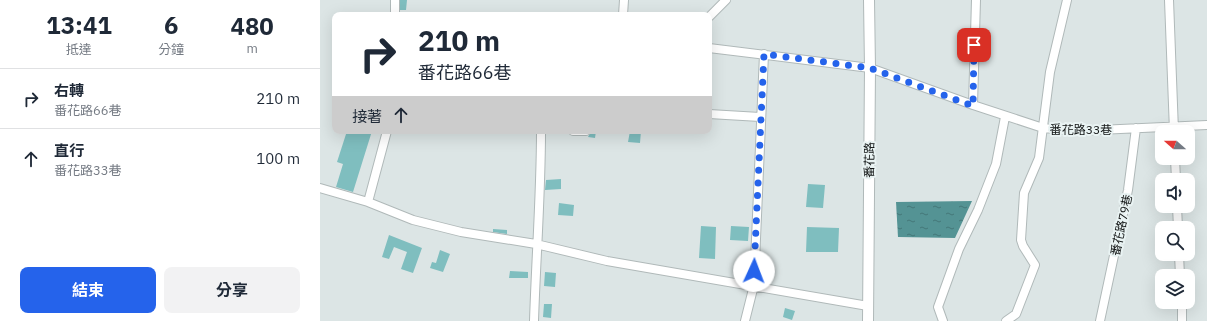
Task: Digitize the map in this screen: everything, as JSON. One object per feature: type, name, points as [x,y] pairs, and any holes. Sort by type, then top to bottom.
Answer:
[{"type":"main road","name":"番花路","points":[[868,321],[870,68],[869,0]]},
{"type":"street","points":[[395,0],[395,12]]},
{"type":"street","points":[[623,12],[624,0]]},
{"type":"street","points":[[712,14],[726,0]]},
{"type":"street","points":[[973,106],[976,0]]},
{"type":"street","points":[[1006,321],[1016,314],[1035,265],[1023,246],[1021,220],[1024,193],[1039,158],[1050,72],[1067,0]]},
{"type":"street","points":[[1169,0],[1174,125]]},
{"type":"street","name":"番花路33巷","points":[[712,48],[870,68],[973,106],[1043,128],[1077,131],[1155,128]]},
{"type":"street","points":[[745,321],[754,285],[760,117],[764,54]]},
{"type":"street","points":[[712,114],[760,117]]},
{"type":"street","points":[[942,321],[938,307],[959,249],[978,210],[996,164],[1006,117]]},
{"type":"street","name":"番花路33巷","points":[[1195,126],[1207,125]]},
{"type":"street","name":"番花路79巷","points":[[1100,321],[1128,190],[1136,128]]},
{"type":"street","points":[[368,202],[386,134]]},
{"type":"street","points":[[534,321],[536,244],[541,171],[541,134]]},
{"type":"street","points":[[320,188],[368,202],[414,220],[461,232],[536,244],[607,260],[868,306]]},
{"type":"street","points":[[1182,309],[1182,321]]},
{"type":"water","points":[[972,201],[955,238],[898,237],[896,202]]},
{"type":"building","points":[[400,0],[407,0],[406,10],[400,10]]},
{"type":"building","points":[[346,134],[371,134],[353,192],[336,187],[343,164],[337,162]]},
{"type":"building","points":[[590,134],[596,134],[595,138],[588,137]]},
{"type":"building","points":[[629,134],[641,134],[640,143],[628,142]]},
{"type":"building","points":[[561,179],[561,189],[545,190],[546,180]]},
{"type":"building","points":[[808,184],[825,185],[823,208],[806,207]]},
{"type":"building","points":[[559,203],[574,205],[573,216],[558,215]]},
{"type":"building","points":[[701,226],[716,227],[715,259],[699,258]]},
{"type":"building","points":[[731,226],[749,227],[748,241],[730,240]]},
{"type":"building","points":[[807,227],[839,228],[838,252],[806,252]]},
{"type":"building","points":[[493,229],[507,230],[507,234],[493,232]]},
{"type":"building","points":[[389,235],[422,248],[413,273],[401,269],[407,252],[394,247],[389,259],[382,257]]},
{"type":"building","points":[[440,250],[450,254],[443,272],[430,268],[432,262],[436,263]]},
{"type":"building","points":[[510,271],[528,272],[528,278],[509,278]]},
{"type":"building","points":[[545,272],[556,273],[555,287],[544,286]]},
{"type":"building","points":[[544,304],[552,304],[551,318],[543,317]]},
{"type":"building","points":[[785,308],[795,311],[792,320],[783,317]]},
{"type":"route","points":[[754,271],[764,54],[870,68],[973,106],[974,45]]}]
